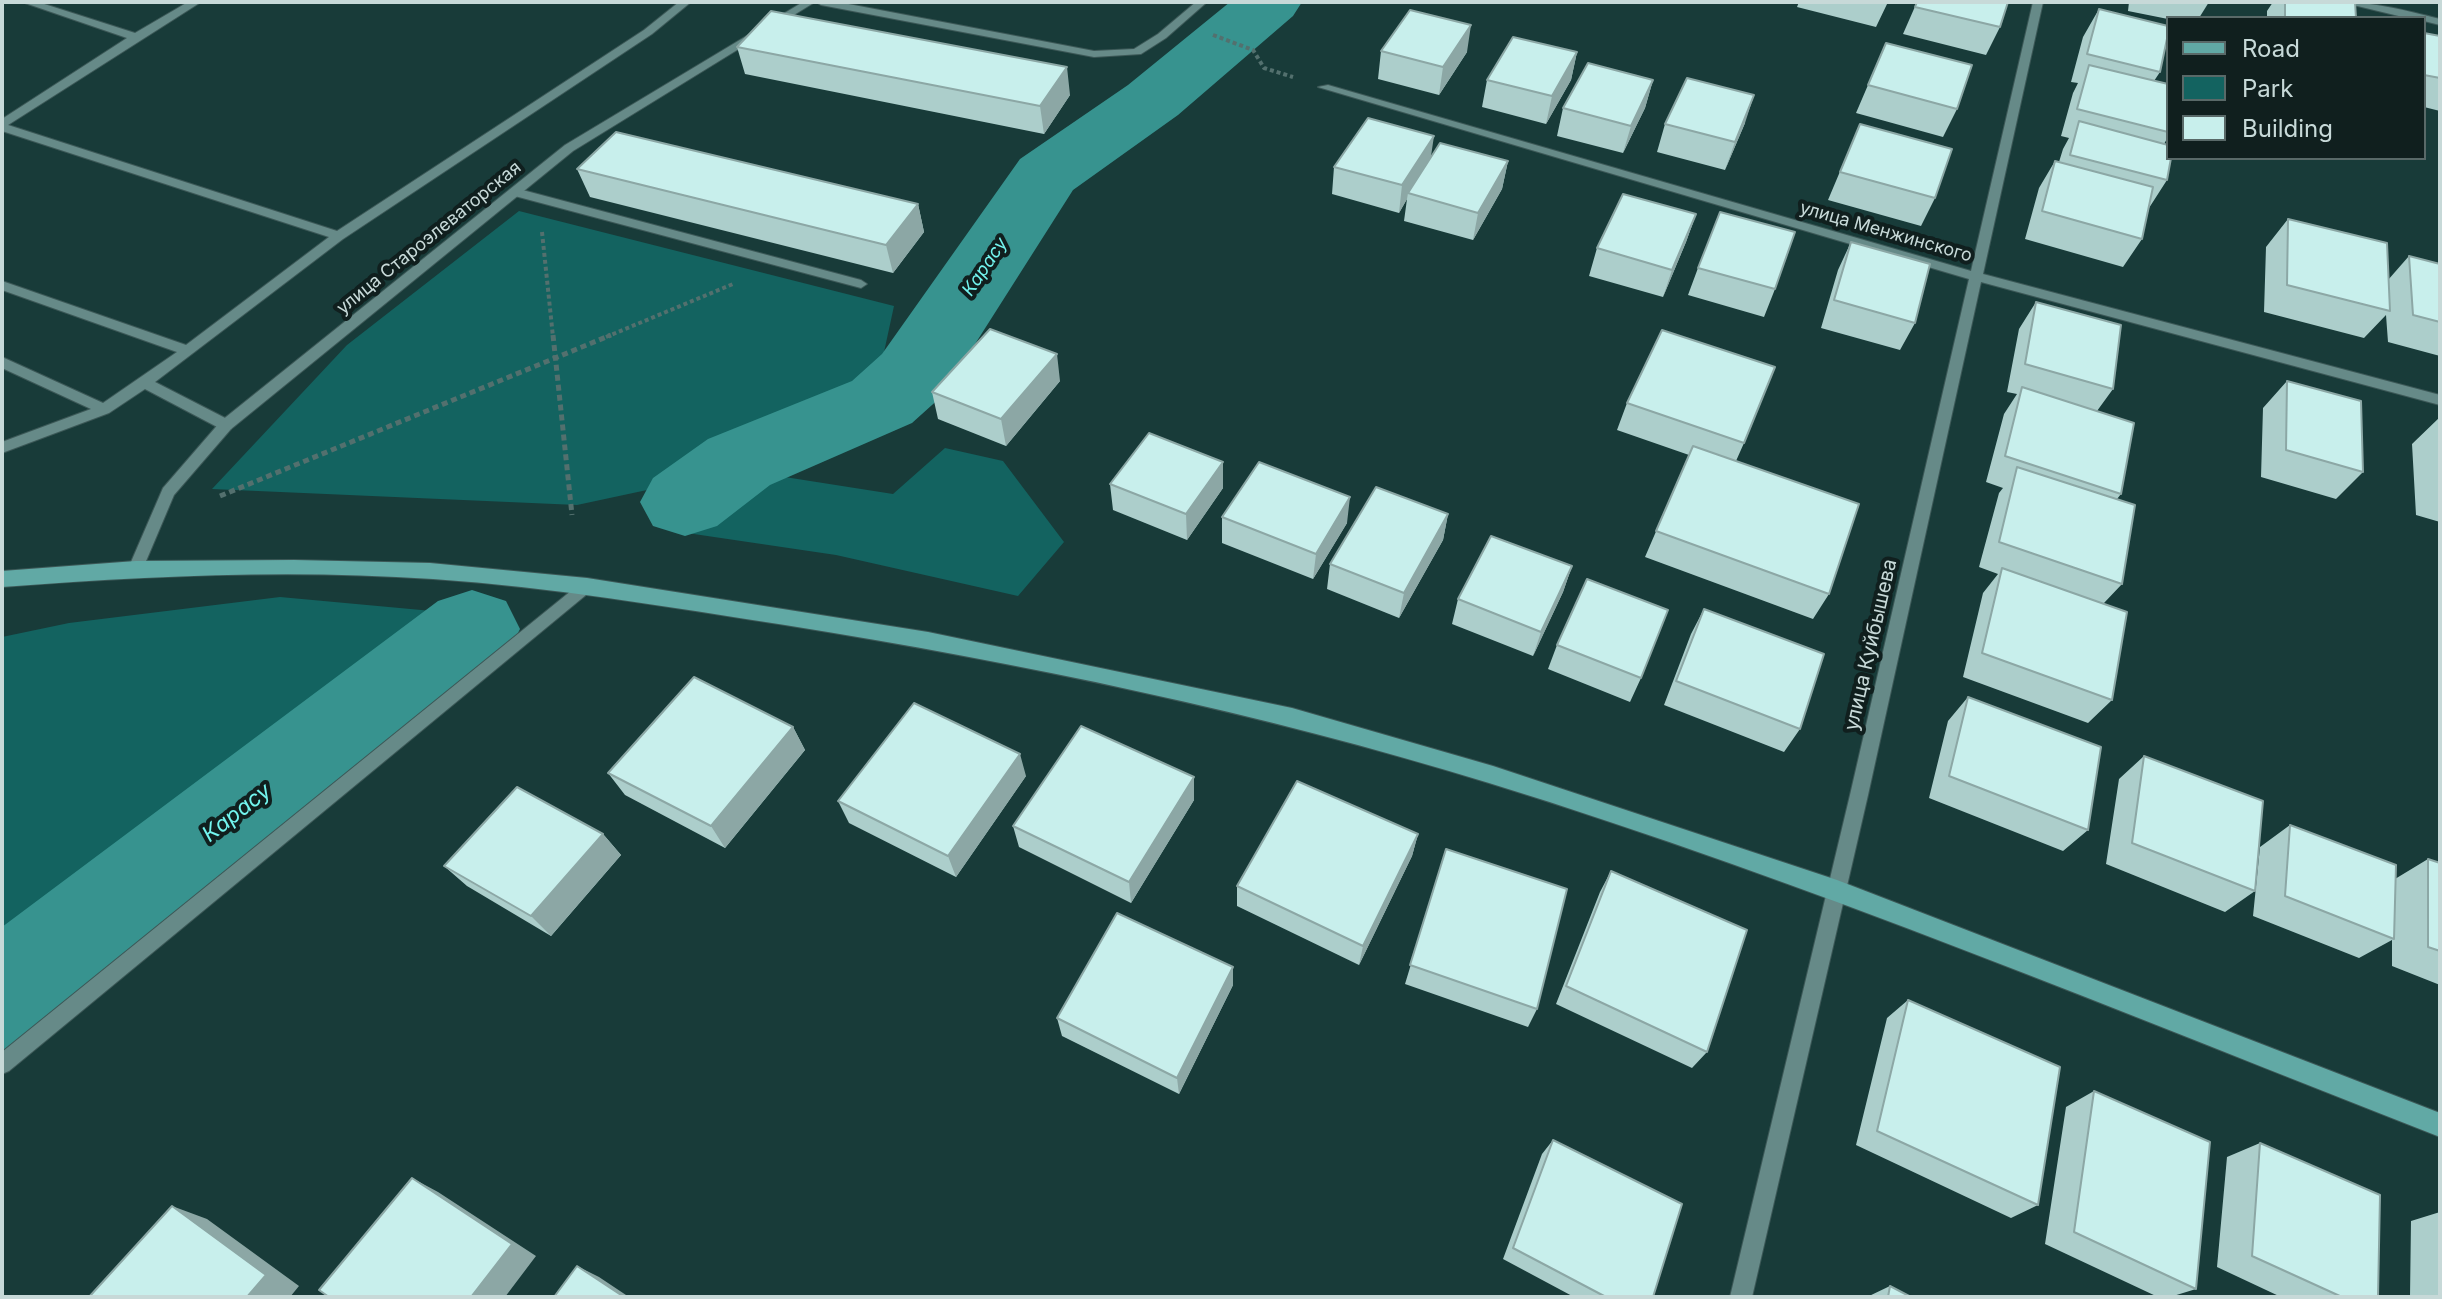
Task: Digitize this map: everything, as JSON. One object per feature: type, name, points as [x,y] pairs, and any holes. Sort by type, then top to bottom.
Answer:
[{"type":"main road","points":[[2,579],[136,569],[294,567],[430,571],[587,586],[928,640],[1292,717],[1493,775],[1837,890],[2440,1125]]},
{"type":"street","points":[[27,2],[136,37]]},
{"type":"street","points":[[2,126],[136,37],[196,2]]},
{"type":"street","points":[[2,448],[104,409],[145,383],[339,236],[648,32],[686,2]]},
{"type":"street","name":"улица Староэлеваторская","points":[[136,569],[168,492],[226,425],[569,148],[810,2]]},
{"type":"street","points":[[821,2],[1094,54],[1137,52],[1162,36],[1202,2]]},
{"type":"street","name":"улица Куйбышева","points":[[1741,1297],[1837,890],[2038,2]]},
{"type":"street","points":[[2346,2],[2413,16]]},
{"type":"street","name":"улица Менжинского","points":[[1324,87],[1977,277],[2440,400]]},
{"type":"street","points":[[2,126],[339,236]]},
{"type":"street","points":[[515,192],[861,284]]},
{"type":"street","points":[[2,285],[188,351]]},
{"type":"street","points":[[2,362],[104,409]]},
{"type":"street","points":[[145,383],[226,425]]},
{"type":"street","points":[[2,1064],[587,586]]},
{"type":"path","points":[[1204,32],[1253,50],[1264,68],[1324,87]]},
{"type":"path","points":[[539,199],[572,515]]},
{"type":"path","points":[[220,496],[783,263]]},
{"type":"green space","points":[[519,211],[894,306],[876,389],[675,484],[577,505],[212,489],[347,345]]},
{"type":"green space","points":[[945,448],[1003,461],[1064,542],[1018,596],[836,555],[687,533],[772,475],[893,494]]},
{"type":"green space","points":[[280,597],[443,612],[2,949],[2,637],[69,623]]},
{"type":"building","points":[[1917,2],[2008,2],[2000,27],[1915,7]]},
{"type":"building","points":[[2285,2],[2355,2],[2356,16],[2285,16]]},
{"type":"building","points":[[2099,9],[2166,26],[2160,72],[2087,54]]},
{"type":"building","points":[[1410,10],[1471,25],[1443,67],[1381,51]]},
{"type":"building","points":[[771,11],[1067,67],[1040,106],[737,47]]},
{"type":"building","points":[[2426,33],[2440,36],[2440,78],[2426,75]]},
{"type":"building","points":[[1513,37],[1577,52],[1552,96],[1487,80]]},
{"type":"building","points":[[1886,43],[1972,65],[1957,109],[1868,85]]},
{"type":"building","points":[[1588,63],[1653,80],[1631,126],[1563,108]]},
{"type":"building","points":[[2089,65],[2166,84],[2166,131],[2077,109]]},
{"type":"building","points":[[1687,78],[1754,95],[1735,142],[1665,124]]},
{"type":"building","points":[[1368,118],[1434,136],[1402,185],[1334,167]]},
{"type":"building","points":[[2079,121],[2166,144],[2166,160],[2171,160],[2167,180],[2070,155]]},
{"type":"building","points":[[1860,124],[1952,149],[1935,198],[1840,172]]},
{"type":"building","points":[[616,132],[918,204],[886,245],[577,169]]},
{"type":"building","points":[[1440,143],[1508,161],[1478,213],[1408,193]]},
{"type":"building","points":[[2055,161],[2153,187],[2142,239],[2042,211]]},
{"type":"building","points":[[1623,194],[1696,214],[1672,270],[1597,248]]},
{"type":"building","points":[[1720,212],[1795,232],[1775,289],[1698,268]]},
{"type":"building","points":[[2288,219],[2387,243],[2390,311],[2287,285]]},
{"type":"building","points":[[1851,242],[1930,264],[1915,323],[1834,300]]},
{"type":"building","points":[[2409,256],[2440,264],[2440,322],[2413,315]]},
{"type":"building","points":[[2036,302],[2121,325],[2113,389],[2025,364]]},
{"type":"building","points":[[990,329],[1057,354],[1001,419],[932,392]]},
{"type":"building","points":[[1662,330],[1775,367],[1744,443],[1627,403]]},
{"type":"building","points":[[2287,381],[2361,401],[2363,472],[2286,450]]},
{"type":"building","points":[[2022,387],[2134,423],[2121,494],[2005,456]]},
{"type":"building","points":[[1149,433],[1223,462],[1186,514],[1110,484]]},
{"type":"building","points":[[1693,446],[1859,504],[1829,594],[1656,531]]},
{"type":"building","points":[[1259,462],[1350,497],[1316,554],[1222,517]]},
{"type":"building","points":[[2017,467],[2135,505],[2122,584],[1999,542]]},
{"type":"building","points":[[1376,487],[1448,514],[1404,593],[1330,564]]},
{"type":"building","points":[[1491,536],[1572,566],[1541,632],[1458,599]]},
{"type":"building","points":[[2002,568],[2127,612],[2112,700],[1982,653]]},
{"type":"building","points":[[1587,579],[1668,610],[1641,678],[1557,645]]},
{"type":"building","points":[[1704,609],[1824,654],[1800,729],[1676,681]]},
{"type":"building","points":[[694,677],[793,727],[711,826],[608,773]]},
{"type":"building","points":[[1968,697],[2101,747],[2088,830],[1949,776]]},
{"type":"building","points":[[914,703],[1020,754],[948,856],[838,801]]},
{"type":"building","points":[[1081,726],[1194,777],[1129,882],[1013,826]]},
{"type":"building","points":[[2144,756],[2263,801],[2255,891],[2132,843]]},
{"type":"building","points":[[1297,781],[1418,834],[1363,946],[1237,886]]},
{"type":"building","points":[[517,787],[603,834],[531,916],[444,866]]},
{"type":"building","points":[[2290,825],[2396,865],[2394,939],[2285,896]]},
{"type":"building","points":[[1446,849],[1567,889],[1537,1009],[1410,965]]},
{"type":"building","points":[[2428,859],[2440,863],[2440,951],[2428,947]]},
{"type":"building","points":[[1611,871],[1747,930],[1707,1052],[1566,986]]},
{"type":"building","points":[[1117,913],[1233,967],[1177,1078],[1057,1018]]},
{"type":"building","points":[[1908,1000],[2060,1067],[2038,1205],[1877,1131]]},
{"type":"building","points":[[2094,1091],[2210,1142],[2196,1289],[2074,1232]]},
{"type":"building","points":[[1553,1140],[1682,1204],[1653,1297],[1606,1297],[1513,1248]]},
{"type":"building","points":[[2260,1143],[2380,1195],[2378,1297],[2342,1297],[2252,1256]]},
{"type":"building","points":[[412,1178],[512,1244],[471,1297],[329,1297],[319,1290]]},
{"type":"building","points":[[172,1206],[266,1275],[247,1297],[89,1297]]},
{"type":"building","points":[[577,1266],[624,1297],[554,1297]]},
{"type":"building","points":[[1890,1286],[1911,1297],[1888,1297]]},
{"type":"waterway","name":"Карасу","points":[[685,502],[739,462],[882,402],[912,375],[1046,175],[1153,100],[1270,2]]},
{"type":"waterway","name":"Карасу","points":[[2,997],[472,629]]}]
